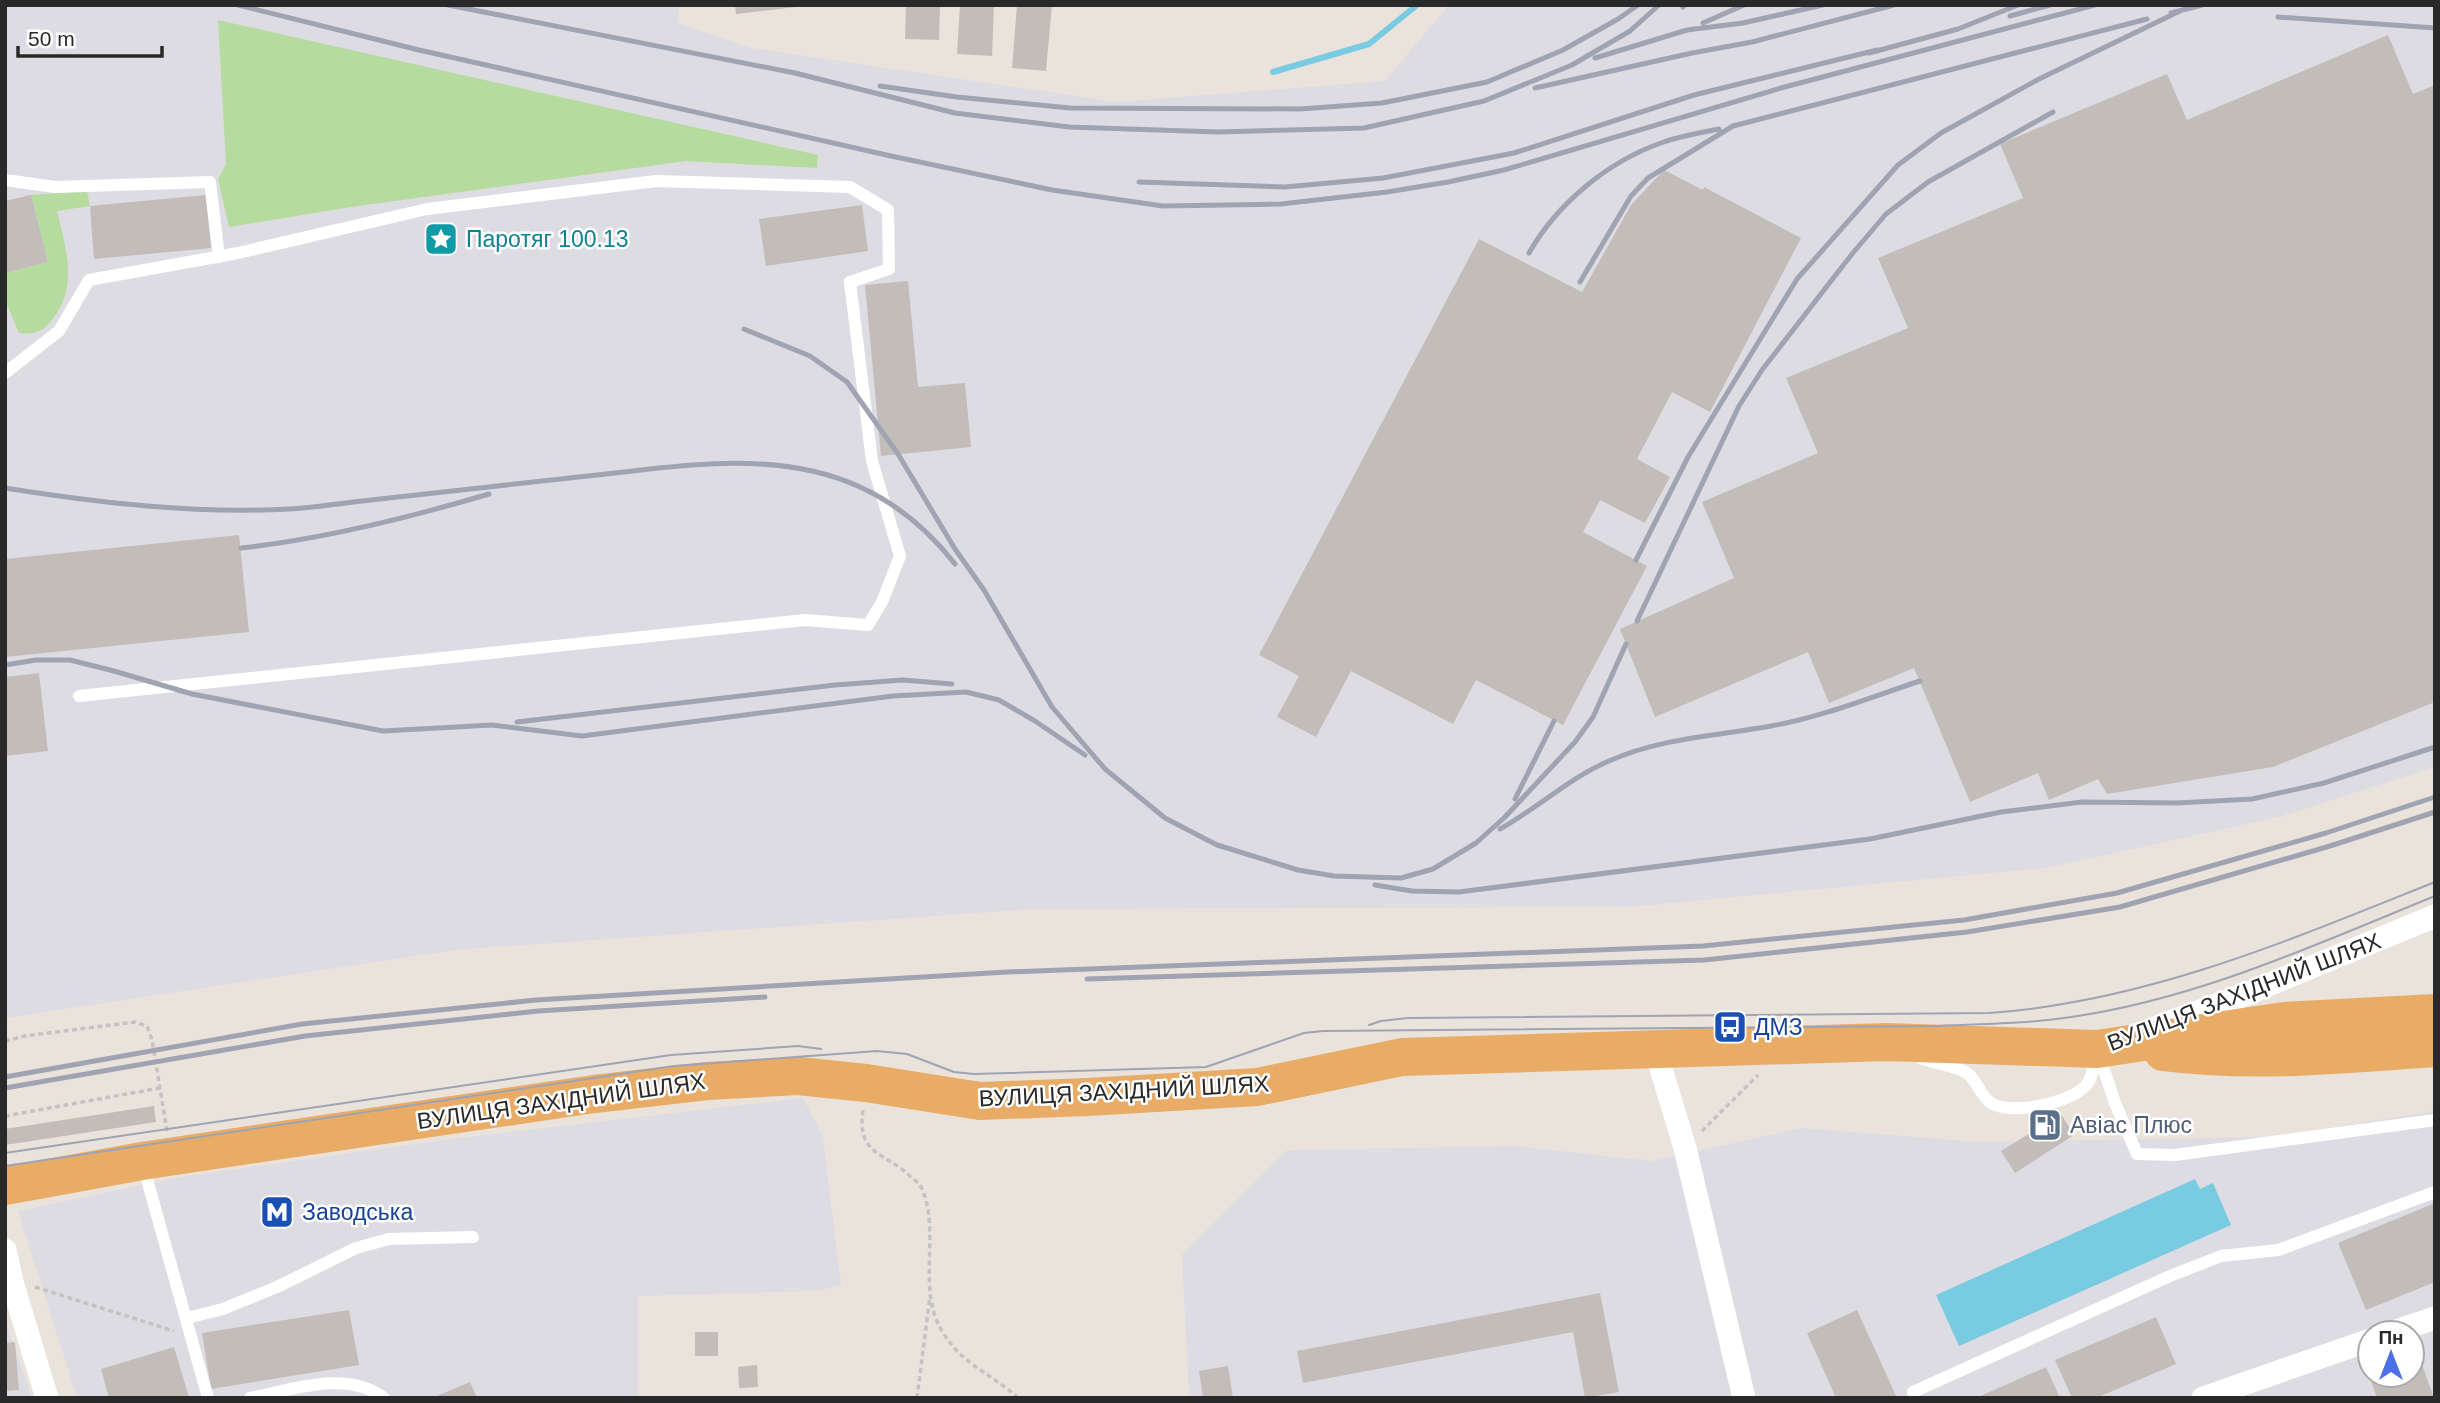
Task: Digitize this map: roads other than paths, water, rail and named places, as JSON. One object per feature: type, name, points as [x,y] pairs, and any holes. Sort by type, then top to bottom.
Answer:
[{"type":"highway","points":[[2110,1048],[2284,1021],[2435,1013]]},
{"type":"highway","name":"ВУЛИЦЯ ЗАХІДНИЙ ШЛЯХ","points":[[5,1186],[157,1159],[594,1094],[707,1081],[798,1076],[866,1083],[980,1101],[1257,1087],[1402,1058],[1887,1042],[2110,1048]]},
{"type":"highway","points":[[2110,1048],[2201,1057],[2266,1058],[2435,1048]]},
{"type":"street","name":"ВУЛИЦЯ ЗАХІДНИЙ ШЛЯХ","points":[[2110,1048],[2244,996],[2435,916]]},
{"type":"street","points":[[1655,1049],[1685,1147],[1744,1398]]},
{"type":"street","points":[[5,1250],[47,1398]]},
{"type":"street","points":[[2203,1398],[2356,1345]]},
{"type":"lane","points":[[5,180],[55,187],[210,182],[219,257]]},
{"type":"lane","points":[[5,373],[59,331],[89,280],[219,257],[427,209],[656,181],[850,187],[888,210],[889,269],[850,282],[872,461],[900,556],[882,602],[868,625],[805,620],[79,696]]},
{"type":"lane","points":[[1887,1042],[1921,1059],[1968,1074],[1990,1102],[2003,1108],[2046,1104],[2079,1091],[2089,1083],[2110,1048]]},
{"type":"lane","points":[[2110,1048],[2115,1103],[2137,1154],[2175,1154],[2435,1120]]},
{"type":"lane","points":[[157,1159],[187,1318],[208,1398]]},
{"type":"lane","points":[[1913,1392],[2170,1276],[2221,1256],[2278,1250],[2435,1192]]},
{"type":"lane","points":[[187,1318],[223,1309],[277,1287],[356,1248],[389,1239],[473,1237]]},
{"type":"lane","points":[[250,1398],[315,1385],[356,1384],[384,1398]]},
{"type":"water","points":[[2195,1179],[2200,1189],[2213,1183],[2231,1225],[1959,1346],[1936,1295]]},
{"type":"waterway","points":[[1273,72],[1369,44],[1417,5]]},
{"type":"tram line","points":[[1369,1025],[1408,1018],[1989,1013],[2047,1007],[2105,996],[2216,965],[2435,882]]},
{"type":"tram line","points":[[5,1166],[674,1066],[877,1051],[907,1054],[954,1072],[974,1074],[1206,1067],[1304,1033],[1323,1031],[1932,1026],[2054,1019],[2118,1009],[2211,983],[2301,951],[2435,896]]},
{"type":"tram line","points":[[5,1153],[671,1055],[798,1046],[821,1049]]},
{"type":"railway","points":[[238,5],[419,50],[891,156],[1052,190],[1163,206],[1281,204],[1387,192],[1504,170],[1781,88],[2095,5]]},
{"type":"railway","points":[[448,5],[795,73],[955,113],[1069,127],[1218,132],[1364,128],[1484,101],[1572,65],[1630,31],[1659,5]]},
{"type":"railway","points":[[880,86],[1070,108],[1300,109],[1382,103],[1487,82],[1563,50],[1638,5]]},
{"type":"railway","points":[[1703,23],[1744,5]]},
{"type":"railway","points":[[1595,58],[1687,30],[1743,23],[1823,5]]},
{"type":"railway","points":[[1535,88],[1752,42],[1894,5]]},
{"type":"railway","points":[[1869,53],[1958,29],[2018,5]]},
{"type":"railway","points":[[2010,16],[2050,5]]},
{"type":"railway","points":[[2171,13],[2202,5]]},
{"type":"railway","points":[[1636,560],[1688,457],[1797,279],[1898,165],[1941,133],[2039,79],[2180,11]]},
{"type":"railway","points":[[2278,17],[2435,28]]},
{"type":"railway","points":[[1580,282],[1631,196],[1648,178],[1733,126],[2147,19]]},
{"type":"railway","points":[[1139,182],[1285,187],[1383,178],[1514,153],[1694,95],[1877,50]]},
{"type":"railway","points":[[1637,621],[1739,406],[1762,370],[1852,254],[1886,214],[1928,182],[2053,112]]},
{"type":"railway","points":[[1529,253],[1554,218],[1603,173],[1661,143],[1719,129]]},
{"type":"railway","points":[[744,329],[810,356],[847,382],[898,454],[955,549],[984,590],[1052,707],[1105,769],[1165,818],[1217,845],[1298,870],[1334,876],[1401,878],[1433,869],[1476,843],[1505,817],[1575,742],[1593,717],[1626,644]]},
{"type":"railway","points":[[5,488],[183,509],[290,509],[683,466],[735,463],[787,466],[834,477],[874,494],[926,532],[955,564]]},
{"type":"railway","points":[[241,548],[366,527],[489,494]]},
{"type":"railway","points":[[5,665],[36,660],[70,660],[192,694],[383,731],[492,725],[582,736],[893,696],[966,692],[999,700],[1085,755]]},
{"type":"railway","points":[[517,722],[835,685],[903,680],[952,684]]},
{"type":"railway","points":[[1500,829],[1580,776],[1628,753],[1668,742],[1790,722],[1920,681]]},
{"type":"railway","points":[[1515,799],[1554,721]]},
{"type":"railway","points":[[1375,885],[1412,891],[1459,892],[1870,839],[2001,812],[2082,802],[2177,803],[2252,799],[2324,783],[2435,747]]},
{"type":"railway","points":[[5,1077],[302,1024],[536,1000],[1007,972],[1703,946],[1964,920],[2117,893],[2326,833],[2435,797]]},
{"type":"railway","points":[[1087,979],[1704,960],[1967,932],[2120,907],[2330,846],[2435,812]]},
{"type":"railway","points":[[5,1088],[305,1036],[538,1011],[765,997]]},
{"type":"place","name":"Паротяг 100.13","points":[[441,239]]},
{"type":"place","name":"ДМЗ","points":[[1730,1027]]},
{"type":"place","name":"Авіас Плюс","points":[[2045,1125]]},
{"type":"place","name":"Заводська","points":[[277,1212]]}]
